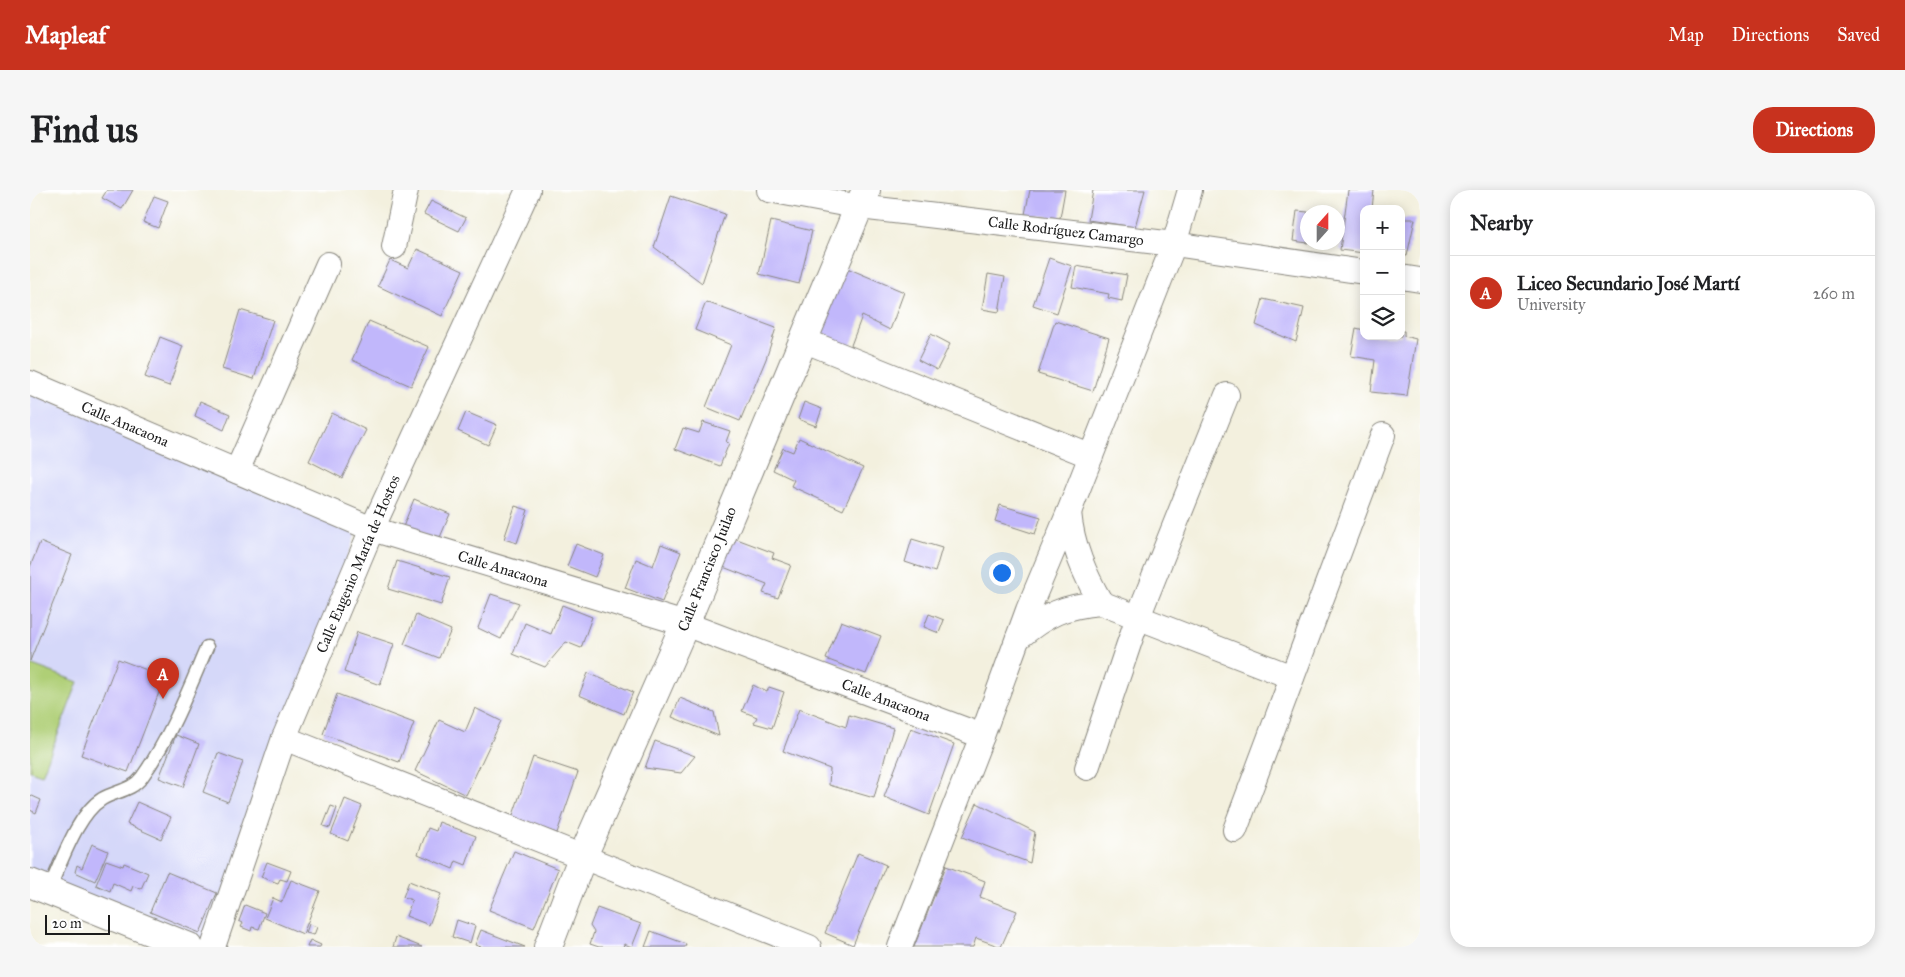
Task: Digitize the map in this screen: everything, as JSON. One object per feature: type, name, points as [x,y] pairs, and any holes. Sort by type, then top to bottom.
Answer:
[{"type":"street","points":[[394,247],[406,190]]},
{"type":"street","name":"Calle Eugenio María de Hostos","points":[[214,947],[284,738],[372,529],[528,190]]},
{"type":"street","name":"Calle Rodríguez Camargo","points":[[769,190],[863,198],[1360,271]]},
{"type":"street","points":[[900,947],[982,736],[1017,639],[1174,244],[1190,190]]},
{"type":"street","name":"Calle Francisco Juilao","points":[[548,947],[582,858],[685,624],[863,198]]},
{"type":"street","points":[[237,471],[328,264]]},
{"type":"street","points":[[1405,278],[1420,280]]},
{"type":"street","points":[[804,340],[1090,456]]},
{"type":"street","name":"Calle Anacaona","points":[[30,383],[372,529],[685,624],[982,736]]},
{"type":"street","points":[[1087,768],[1138,617],[1227,396]]},
{"type":"street","points":[[1235,830],[1383,435]]},
{"type":"street","points":[[1069,512],[1070,528],[1082,566],[1102,603]]},
{"type":"street","points":[[1017,639],[1041,619],[1057,611],[1077,605],[1102,603],[1292,677]]},
{"type":"street","points":[[284,738],[809,947]]},
{"type":"street","points":[[39,887],[189,947]]},
{"type":"lane","points":[[39,887],[83,818],[101,799],[126,790],[141,779],[177,715],[207,647]]},
{"type":"shaded area","points":[[30,393],[359,525],[205,947],[30,874]]},
{"type":"green space","points":[[30,664],[78,682],[42,775],[30,771]]},
{"type":"building","points":[[107,190],[133,190],[122,209],[102,198]]},
{"type":"building","points":[[1030,190],[1065,190],[1060,218],[1025,214]]},
{"type":"building","points":[[1093,190],[1145,190],[1135,227],[1088,220]]},
{"type":"building","points":[[1348,190],[1374,190],[1372,205],[1360,205],[1360,252],[1340,250],[1345,250],[1345,212]]},
{"type":"building","points":[[154,196],[168,201],[158,228],[143,222]]},
{"type":"building","points":[[671,196],[725,214],[702,283],[654,247]]},
{"type":"building","points":[[431,201],[466,218],[459,231],[424,214]]},
{"type":"building","points":[[1297,211],[1300,211],[1300,242],[1293,241]]},
{"type":"building","points":[[1405,219],[1415,219],[1407,256],[1405,256]]},
{"type":"building","points":[[771,221],[812,231],[799,284],[759,274]]},
{"type":"building","points":[[417,249],[463,270],[442,316],[378,286],[390,260],[408,268]]},
{"type":"building","points":[[1049,258],[1072,266],[1057,313],[1033,305]]},
{"type":"building","points":[[840,265],[904,292],[890,330],[862,316],[850,348],[806,337]]},
{"type":"building","points":[[1076,266],[1127,275],[1122,301],[1108,298],[1109,294],[1072,287]]},
{"type":"building","points":[[988,274],[1005,277],[999,312],[982,309]]},
{"type":"building","points":[[1263,299],[1304,308],[1296,342],[1256,325]]},
{"type":"building","points":[[706,302],[776,328],[766,359],[740,421],[706,407],[731,345],[695,330]]},
{"type":"building","points":[[240,310],[273,320],[254,379],[222,369]]},
{"type":"building","points":[[369,321],[429,347],[411,386],[352,360]]},
{"type":"building","points":[[1055,321],[1109,338],[1093,391],[1038,374]]},
{"type":"building","points":[[1356,328],[1360,329],[1360,340],[1405,340],[1405,336],[1416,339],[1407,396],[1371,392],[1375,360],[1351,356]]},
{"type":"building","points":[[931,334],[950,344],[937,370],[918,360]]},
{"type":"building","points":[[160,337],[183,346],[169,386],[145,377]]},
{"type":"building","points":[[200,401],[230,414],[224,430],[195,416]]},
{"type":"building","points":[[804,402],[822,409],[816,426],[798,419]]},
{"type":"building","points":[[466,412],[497,425],[488,445],[458,431]]},
{"type":"building","points":[[332,413],[366,430],[342,478],[309,461]]},
{"type":"building","points":[[703,422],[730,431],[726,442],[729,443],[720,466],[675,449],[683,428],[699,433]]},
{"type":"building","points":[[799,438],[863,468],[843,510],[791,486],[794,480],[773,470],[783,448],[793,452]]},
{"type":"building","points":[[414,499],[450,514],[438,542],[403,527]]},
{"type":"building","points":[[1000,505],[1041,517],[1035,534],[995,521]]},
{"type":"building","points":[[515,506],[528,510],[517,543],[504,539]]},
{"type":"building","points":[[729,536],[774,553],[772,558],[791,565],[778,598],[763,593],[767,584],[718,565]]},
{"type":"building","points":[[912,539],[942,548],[935,572],[905,562]]},
{"type":"building","points":[[40,542],[72,555],[30,661],[30,567]]},
{"type":"building","points":[[576,544],[604,555],[595,577],[567,566]]},
{"type":"building","points":[[661,544],[681,552],[662,602],[625,588],[636,559],[653,566]]},
{"type":"building","points":[[397,561],[450,577],[441,605],[388,589]]},
{"type":"building","points":[[491,594],[519,603],[501,639],[478,628]]},
{"type":"building","points":[[562,605],[592,617],[581,648],[566,642],[545,667],[513,654],[525,623],[551,634]]},
{"type":"building","points":[[929,614],[944,620],[939,633],[924,627]]},
{"type":"building","points":[[416,615],[451,630],[439,658],[404,644]]},
{"type":"building","points":[[841,621],[881,636],[866,674],[826,659]]},
{"type":"building","points":[[357,632],[394,644],[380,685],[344,672]]},
{"type":"building","points":[[118,659],[165,677],[128,772],[81,755]]},
{"type":"building","points":[[588,673],[633,692],[624,714],[579,695]]},
{"type":"building","points":[[753,685],[767,692],[769,687],[784,692],[772,728],[754,723],[757,717],[742,711]]},
{"type":"building","points":[[337,694],[414,723],[399,762],[323,734]]},
{"type":"building","points":[[680,698],[714,712],[719,736],[672,717]]},
{"type":"building","points":[[475,708],[501,721],[466,795],[415,771],[439,720],[465,732]]},
{"type":"building","points":[[799,709],[846,727],[849,715],[893,728],[874,798],[829,785],[830,769],[783,751]]},
{"type":"building","points":[[911,728],[954,744],[929,815],[884,797]]},
{"type":"building","points":[[176,735],[199,744],[183,787],[159,778]]},
{"type":"building","points":[[655,741],[695,756],[681,773],[645,768]]},
{"type":"building","points":[[218,753],[243,762],[228,802],[203,792]]},
{"type":"building","points":[[533,757],[578,772],[557,833],[512,818]]},
{"type":"building","points":[[30,795],[41,800],[36,813],[30,810]]},
{"type":"building","points":[[345,799],[362,806],[348,841],[331,834]]},
{"type":"building","points":[[137,802],[171,817],[161,839],[127,824]]},
{"type":"building","points":[[977,803],[1035,832],[1030,863],[962,837]]},
{"type":"building","points":[[331,806],[337,808],[330,828],[323,826]]},
{"type":"building","points":[[439,822],[476,836],[466,865],[456,861],[453,869],[418,854],[428,828],[436,831]]},
{"type":"building","points":[[92,844],[108,851],[95,881],[75,872],[77,865],[82,868]]},
{"type":"building","points":[[514,851],[558,869],[534,928],[489,910]]},
{"type":"building","points":[[858,853],[886,865],[853,945],[825,933]]},
{"type":"building","points":[[106,860],[123,866],[124,863],[148,873],[141,889],[133,886],[131,891],[113,883],[110,891],[96,885]]},
{"type":"building","points":[[267,862],[291,871],[287,881],[280,879],[278,883],[261,877]]},
{"type":"building","points":[[946,866],[985,881],[980,897],[1017,911],[1001,947],[976,938],[973,947],[914,947]]},
{"type":"building","points":[[167,872],[217,893],[200,933],[150,912]]},
{"type":"building","points":[[291,880],[320,891],[303,934],[265,918],[273,898],[282,902]]},
{"type":"building","points":[[409,881],[441,894],[429,925],[406,916],[412,900],[403,897]]},
{"type":"building","points":[[245,905],[265,913],[259,929],[252,927],[251,931],[241,927],[243,923],[239,921]]},
{"type":"building","points":[[597,908],[641,924],[632,947],[624,944],[623,947],[599,947],[590,944],[594,932],[590,926]]},
{"type":"building","points":[[457,920],[475,926],[470,943],[452,937]]},
{"type":"building","points":[[309,924],[317,927],[314,935],[306,933]]},
{"type":"building","points":[[481,930],[525,947],[481,947],[475,945]]},
{"type":"building","points":[[651,931],[686,944],[685,947],[645,947]]},
{"type":"building","points":[[396,937],[422,947],[393,947]]},
{"type":"building","points":[[310,940],[321,945],[320,947],[307,947]]},
{"type":"place","name":"Liceo Secundario José Martí","points":[[163,699]]}]
